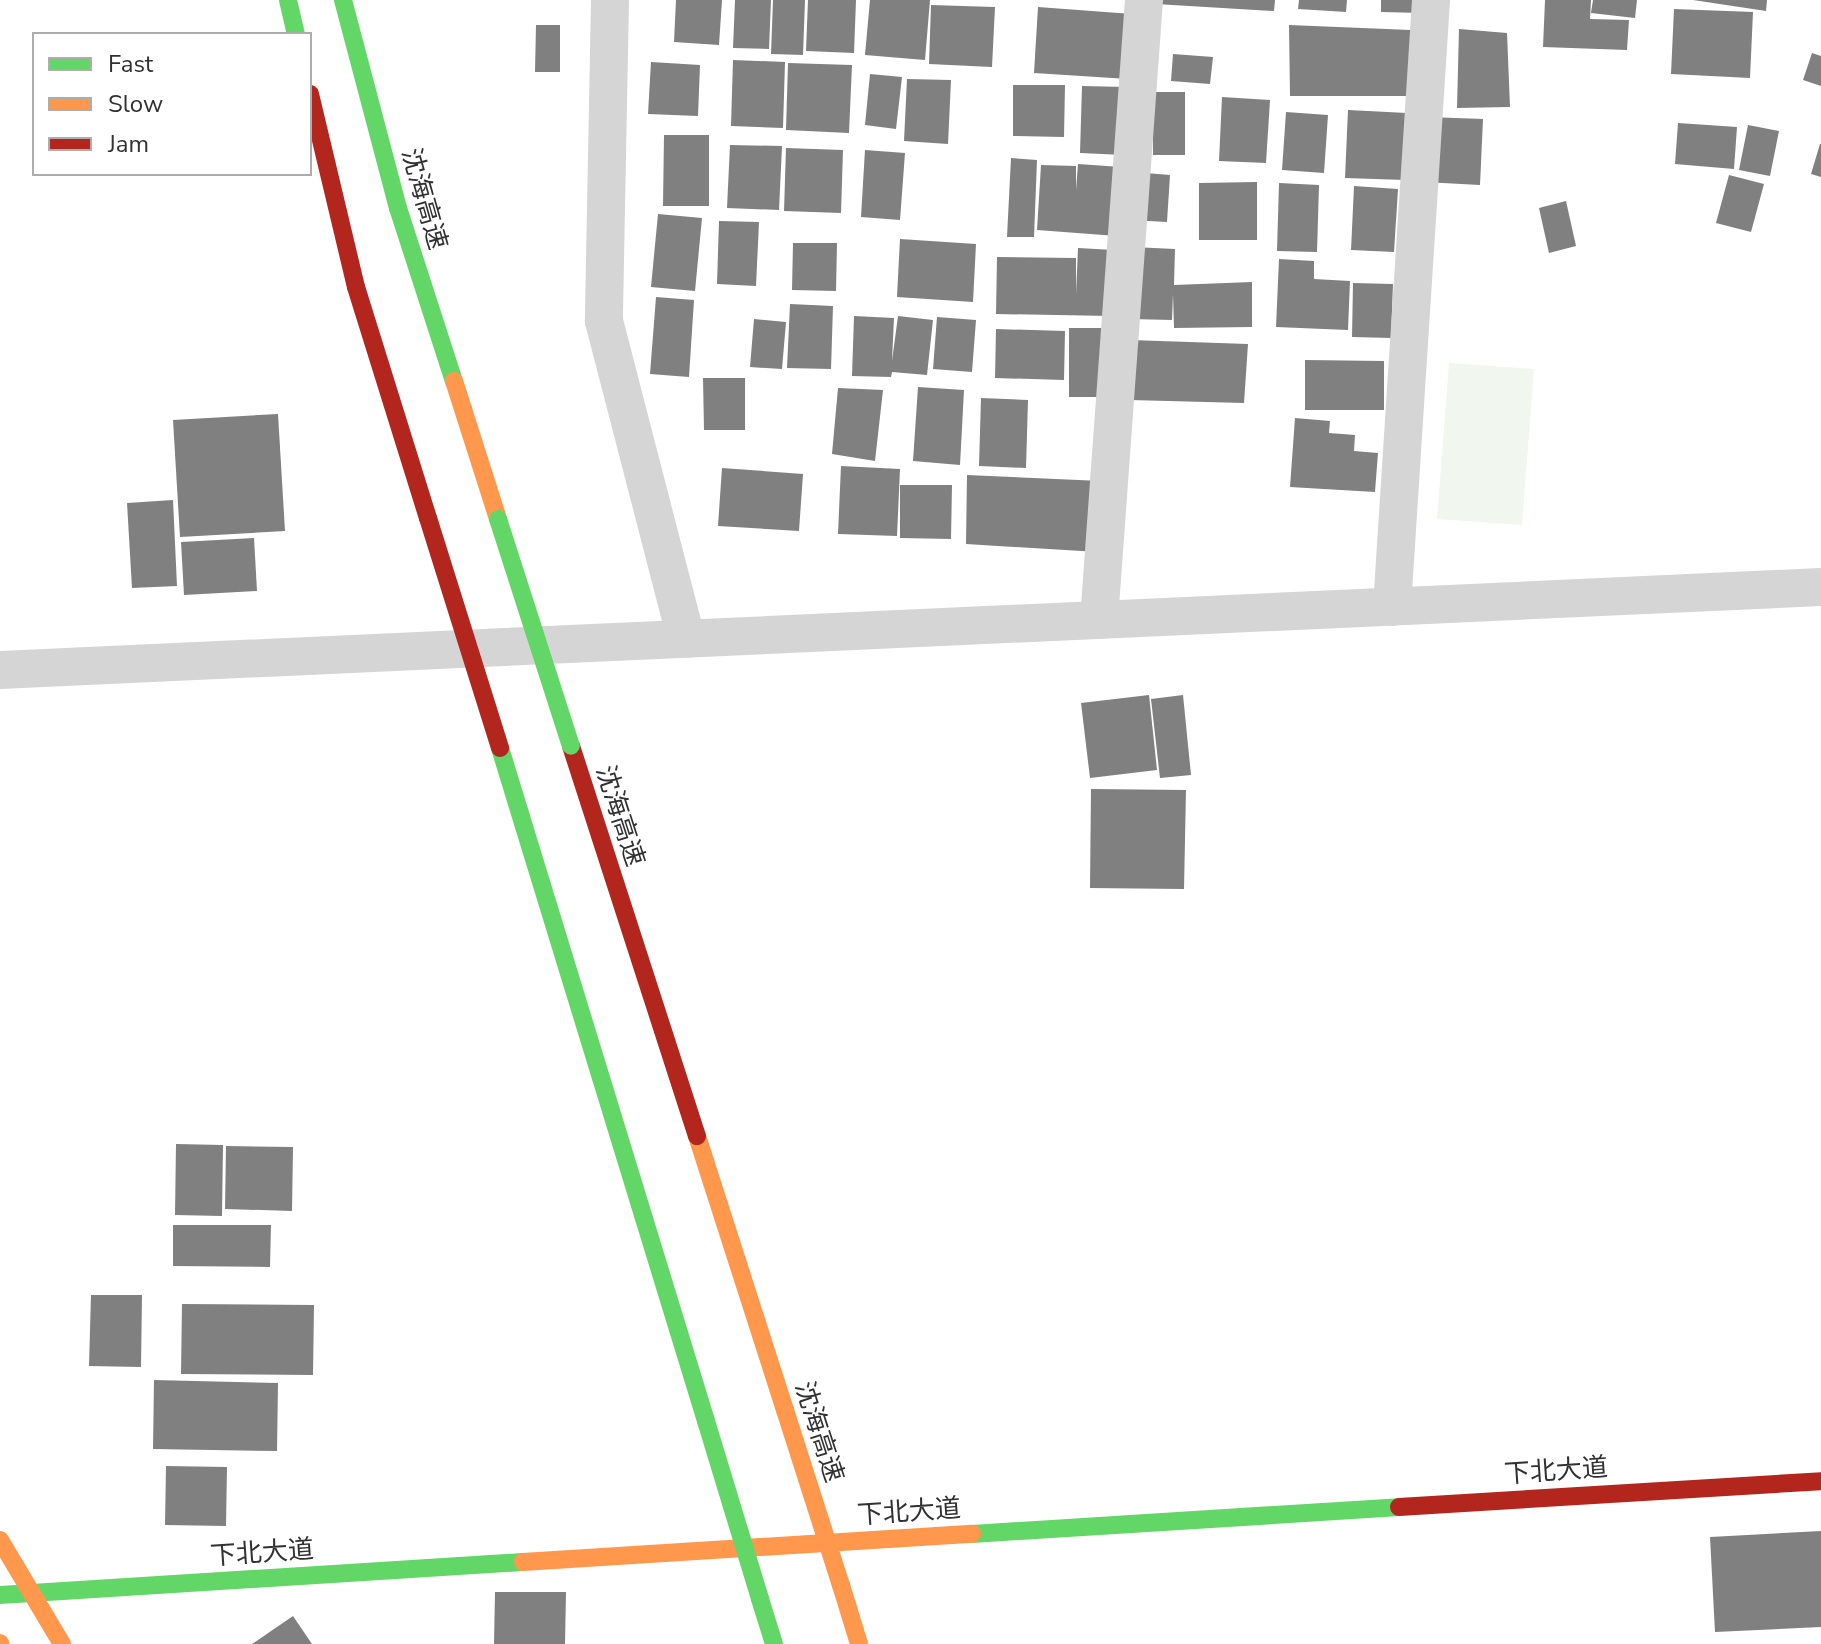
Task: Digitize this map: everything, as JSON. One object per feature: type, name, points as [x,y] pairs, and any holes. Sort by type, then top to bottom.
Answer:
[{"type":"main road","points":[[288,0],[296,32]]},
{"type":"main road","name":"沈海高速","points":[[343,0],[398,208],[859,1644]]},
{"type":"main road","points":[[312,102],[356,287],[774,1644]]},
{"type":"main road","name":"下北大道","points":[[0,1595],[1821,1481]]},
{"type":"main road","points":[[0,1540],[62,1644]]},
{"type":"street","points":[[610,0],[604,321],[686,639]]},
{"type":"street","points":[[1099,620],[1144,0]]},
{"type":"street","points":[[1392,607],[1431,0]]},
{"type":"street","points":[[0,670],[1821,587]]},
{"type":"shaded area","points":[[1449,363],[1534,369],[1522,525],[1437,519]]},
{"type":"building","points":[[676,0],[722,0],[719,45],[674,42]]},
{"type":"building","points":[[735,0],[771,0],[769,49],[733,48]]},
{"type":"building","points":[[773,0],[805,0],[803,55],[771,54]]},
{"type":"building","points":[[808,0],[856,0],[854,53],[806,51]]},
{"type":"building","points":[[870,0],[930,0],[925,60],[865,55]]},
{"type":"building","points":[[1157,0],[1275,0],[1274,11],[1156,4]]},
{"type":"building","points":[[1299,0],[1347,0],[1346,12],[1298,9]]},
{"type":"building","points":[[1381,0],[1423,0],[1422,13],[1381,12]]},
{"type":"building","points":[[1545,0],[1591,0],[1590,19],[1629,20],[1627,50],[1543,47]]},
{"type":"building","points":[[1593,0],[1637,0],[1635,18],[1591,13]]},
{"type":"building","points":[[1693,0],[1767,0],[1766,11]]},
{"type":"building","points":[[931,5],[995,7],[992,67],[929,64]]},
{"type":"building","points":[[1038,7],[1132,14],[1128,79],[1034,73]]},
{"type":"building","points":[[1674,9],[1753,12],[1750,78],[1671,74]]},
{"type":"building","points":[[536,25],[560,25],[560,72],[535,72]]},
{"type":"building","points":[[1289,25],[1411,30],[1409,96],[1290,96]]},
{"type":"building","points":[[1459,29],[1507,33],[1510,107],[1457,108]]},
{"type":"building","points":[[1812,53],[1821,56],[1821,86],[1803,80]]},
{"type":"building","points":[[1173,54],[1213,57],[1210,84],[1171,81]]},
{"type":"building","points":[[733,60],[785,62],[783,128],[731,126]]},
{"type":"building","points":[[651,62],[700,65],[698,116],[648,114]]},
{"type":"building","points":[[788,63],[852,65],[849,133],[786,130]]},
{"type":"building","points":[[870,74],[902,77],[896,129],[865,125]]},
{"type":"building","points":[[907,79],[951,80],[948,144],[904,141]]},
{"type":"building","points":[[1013,85],[1065,85],[1064,137],[1013,136]]},
{"type":"building","points":[[1082,86],[1126,87],[1124,155],[1080,153]]},
{"type":"building","points":[[1153,92],[1185,92],[1185,155],[1153,155]]},
{"type":"building","points":[[1222,97],[1270,100],[1266,163],[1219,161]]},
{"type":"building","points":[[1348,110],[1407,113],[1405,180],[1345,178]]},
{"type":"building","points":[[1286,112],[1328,115],[1324,173],[1282,170]]},
{"type":"building","points":[[1428,117],[1483,119],[1480,185],[1424,182]]},
{"type":"building","points":[[1678,123],[1737,127],[1734,169],[1675,164]]},
{"type":"building","points":[[1748,125],[1779,131],[1770,176],[1739,170]]},
{"type":"building","points":[[664,135],[709,135],[709,206],[663,206]]},
{"type":"building","points":[[1821,144],[1821,177],[1811,174]]},
{"type":"building","points":[[730,145],[782,146],[779,210],[727,208]]},
{"type":"building","points":[[786,148],[843,150],[841,213],[784,211]]},
{"type":"building","points":[[865,150],[905,153],[900,220],[861,217]]},
{"type":"building","points":[[1011,158],[1037,160],[1034,237],[1007,237]]},
{"type":"building","points":[[1078,164],[1121,167],[1117,236],[1037,230],[1041,165],[1076,166],[1076,190]]},
{"type":"building","points":[[1133,172],[1170,175],[1167,222],[1130,220]]},
{"type":"building","points":[[1729,175],[1764,184],[1751,232],[1716,223]]},
{"type":"building","points":[[1257,182],[1257,240],[1199,240],[1199,183]]},
{"type":"building","points":[[1279,183],[1319,185],[1317,252],[1277,251]]},
{"type":"building","points":[[1354,186],[1398,189],[1394,252],[1351,250]]},
{"type":"building","points":[[1566,201],[1576,246],[1549,253],[1539,208]]},
{"type":"building","points":[[658,214],[702,218],[695,291],[651,287]]},
{"type":"building","points":[[719,221],[759,222],[756,286],[717,284]]},
{"type":"building","points":[[900,239],[976,244],[973,302],[897,297]]},
{"type":"building","points":[[793,243],[837,243],[836,291],[792,290]]},
{"type":"building","points":[[1133,247],[1175,249],[1174,285],[1252,282],[1252,327],[1174,328],[1173,294],[1172,320],[1130,319]]},
{"type":"building","points":[[1078,248],[1114,250],[1111,316],[996,314],[997,257],[1076,258],[1076,294]]},
{"type":"building","points":[[1279,259],[1314,261],[1314,279],[1350,281],[1348,330],[1276,327]]},
{"type":"building","points":[[1353,283],[1393,284],[1391,338],[1352,337]]},
{"type":"building","points":[[656,297],[694,300],[689,377],[650,374]]},
{"type":"building","points":[[790,304],[833,306],[831,369],[787,368]]},
{"type":"building","points":[[854,316],[894,318],[892,361],[898,316],[933,320],[927,375],[892,372],[891,377],[852,376]]},
{"type":"building","points":[[937,317],[976,320],[972,372],[933,369]]},
{"type":"building","points":[[754,319],[786,322],[782,369],[750,367]]},
{"type":"building","points":[[1069,328],[1111,328],[1110,397],[1069,397]]},
{"type":"building","points":[[996,329],[1065,331],[1064,380],[995,378]]},
{"type":"building","points":[[1130,340],[1248,344],[1244,403],[1130,400]]},
{"type":"building","points":[[1305,360],[1384,361],[1384,410],[1305,410]]},
{"type":"building","points":[[703,378],[745,378],[745,430],[704,430]]},
{"type":"building","points":[[918,387],[964,390],[960,465],[913,461]]},
{"type":"building","points":[[838,388],[883,390],[875,461],[832,454]]},
{"type":"building","points":[[981,398],[1028,400],[1026,468],[979,466]]},
{"type":"building","points":[[278,414],[285,531],[180,537],[173,420]]},
{"type":"building","points":[[1295,418],[1330,421],[1329,433],[1355,435],[1354,451],[1378,453],[1375,492],[1290,487]]},
{"type":"building","points":[[841,466],[900,469],[897,536],[838,534]]},
{"type":"building","points":[[722,468],[803,474],[799,531],[718,526]]},
{"type":"building","points":[[967,475],[1101,481],[1098,552],[966,544]]},
{"type":"building","points":[[900,485],[952,485],[951,539],[900,538]]},
{"type":"building","points":[[173,500],[177,586],[132,588],[127,503]]},
{"type":"building","points":[[254,538],[257,591],[184,595],[181,542]]},
{"type":"building","points":[[1149,695],[1157,770],[1090,778],[1081,703]]},
{"type":"building","points":[[1183,695],[1191,775],[1160,778],[1151,699]]},
{"type":"building","points":[[1091,789],[1186,790],[1184,889],[1090,888]]},
{"type":"building","points":[[176,1144],[223,1145],[222,1216],[175,1215]]},
{"type":"building","points":[[226,1146],[293,1147],[292,1211],[225,1209]]},
{"type":"building","points":[[173,1225],[271,1225],[270,1267],[173,1266]]},
{"type":"building","points":[[91,1295],[142,1295],[141,1367],[89,1366]]},
{"type":"building","points":[[182,1304],[314,1305],[313,1375],[181,1374]]},
{"type":"building","points":[[154,1380],[278,1383],[277,1451],[153,1449]]},
{"type":"building","points":[[166,1466],[227,1467],[226,1526],[165,1525]]},
{"type":"building","points":[[1821,1531],[1821,1627],[1715,1632],[1710,1537]]},
{"type":"building","points":[[495,1592],[566,1592],[565,1644],[494,1644]]},
{"type":"building","points":[[293,1616],[312,1644],[252,1644]]},
{"type":"traffic: fast","points":[[288,0],[296,32]]},
{"type":"traffic: fast","points":[[343,0],[398,208],[454,381]]},
{"type":"traffic: fast","points":[[498,519],[571,746]]},
{"type":"traffic: fast","points":[[500,748],[706,1421]]},
{"type":"traffic: fast","points":[[706,1421],[760,1599]]},
{"type":"traffic: fast","points":[[972,1534],[1399,1507]]},
{"type":"traffic: fast","points":[[0,1595],[523,1562]]},
{"type":"traffic: fast","points":[[760,1599],[774,1644]]},
{"type":"traffic: slow","points":[[454,381],[498,519]]},
{"type":"traffic: slow","points":[[697,1136],[785,1410]]},
{"type":"traffic: slow","points":[[785,1410],[841,1585]]},
{"type":"traffic: slow","points":[[523,1562],[972,1534]]},
{"type":"traffic: slow","points":[[0,1540],[62,1644]]},
{"type":"traffic: slow","points":[[841,1585],[859,1644]]},
{"type":"traffic: jam","points":[[312,102],[356,287],[428,518]]},
{"type":"traffic: jam","points":[[428,518],[500,748]]},
{"type":"traffic: jam","points":[[571,746],[697,1136]]},
{"type":"traffic: jam","points":[[1399,1507],[1821,1481]]}]
